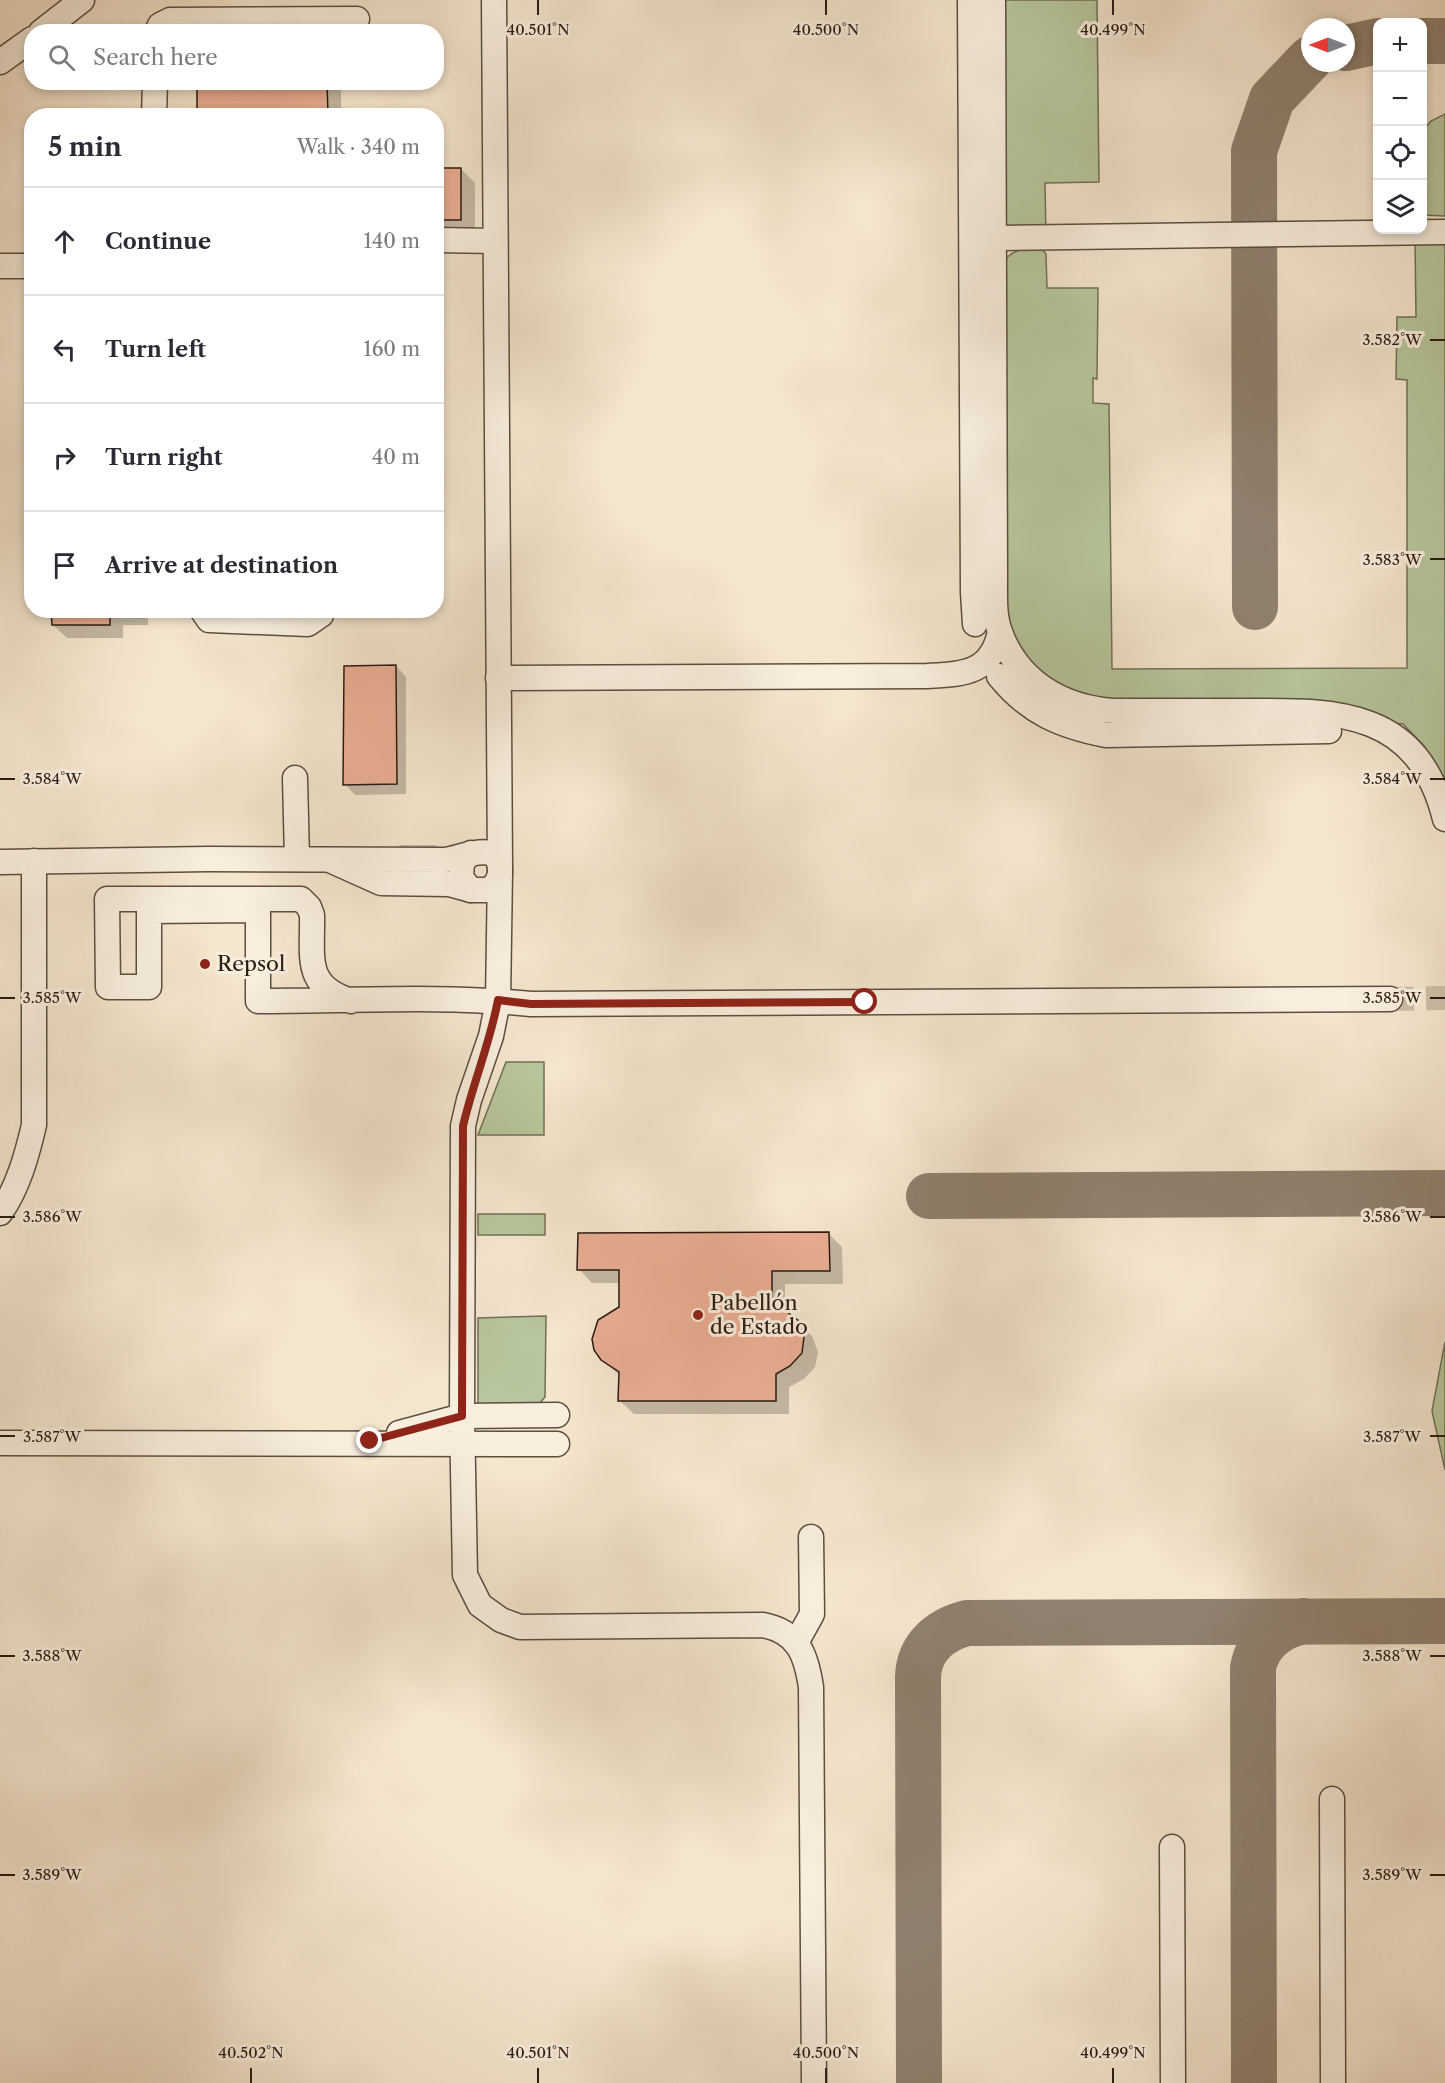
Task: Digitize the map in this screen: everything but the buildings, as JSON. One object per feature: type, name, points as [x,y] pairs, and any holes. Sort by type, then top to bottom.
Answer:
[{"type":"lane","points":[[51,24],[82,0]]},
{"type":"lane","points":[[494,0],[500,870],[498,1000],[491,1036],[469,1100],[463,1126],[462,1416],[465,1575],[480,1605],[501,1620],[520,1627],[762,1625],[779,1628],[802,1650],[808,1667],[811,1687],[814,2083]]},
{"type":"lane","points":[[970,0],[975,624]]},
{"type":"lane","points":[[498,678],[915,676],[966,674],[988,659],[998,643],[1000,632],[995,581],[993,0]]},
{"type":"lane","points":[[162,24],[171,20],[357,19]]},
{"type":"lane","points":[[0,62],[24,45]]},
{"type":"lane","points":[[154,90],[154,108]]},
{"type":"lane","points":[[993,238],[1445,232]]},
{"type":"lane","points":[[444,240],[495,240]]},
{"type":"lane","points":[[0,266],[24,266]]},
{"type":"lane","points":[[208,618],[209,620],[308,624],[317,618]]},
{"type":"lane","points":[[1000,632],[1013,657],[1030,678],[1062,700],[1085,708],[1299,721],[1329,731]]},
{"type":"lane","points":[[999,676],[1010,689],[1042,715],[1071,728],[1106,735],[1299,721],[1323,711],[1356,717],[1396,738],[1427,772],[1435,786],[1445,819]]},
{"type":"lane","points":[[295,778],[297,859]]},
{"type":"lane","points":[[498,817],[492,838],[462,862],[460,874],[465,885],[491,905],[498,935]]},
{"type":"lane","points":[[0,862],[297,859],[324,859],[445,860],[475,852],[493,855],[500,870],[498,881],[492,888],[473,890],[449,884],[381,884],[324,859]]},
{"type":"lane","points":[[0,1213],[9,1201],[29,1148],[34,1125],[34,861]]},
{"type":"lane","points":[[351,1001],[326,991],[316,978],[313,969],[312,915],[309,907],[301,899],[107,899],[108,987],[149,987],[149,911],[258,910],[258,1001],[351,1001],[498,1000],[543,1004],[1390,999]]},
{"type":"lane","points":[[370,1441],[462,1416],[557,1415]]},
{"type":"lane","points":[[0,1443],[370,1441],[557,1443]]},
{"type":"lane","points":[[796,1643],[812,1614],[811,1537]]},
{"type":"lane","points":[[1332,1799],[1333,2083]]},
{"type":"lane","points":[[1172,1847],[1173,2083]]},
{"type":"green space","points":[[993,0],[1097,0],[1099,182],[1045,183],[1046,237],[993,238]]},
{"type":"green space","points":[[1445,114],[1445,216],[1427,215],[1427,126]]},
{"type":"green space","points":[[1445,237],[1445,780],[1424,746],[1403,724],[1091,701],[1038,674],[1014,640],[1005,609],[1002,264],[1006,259],[1018,250],[1041,248],[1046,254],[1047,288],[1098,288],[1097,379],[1093,378],[1093,403],[1109,404],[1112,669],[1407,668],[1407,380],[1396,379],[1397,317],[1416,317],[1415,238]]},
{"type":"green space","points":[[506,1062],[544,1062],[544,1135],[478,1135]]},
{"type":"green space","points":[[478,1214],[545,1214],[545,1235],[478,1235]]},
{"type":"green space","points":[[546,1316],[545,1397],[539,1404],[478,1409],[478,1318]]},
{"type":"green space","points":[[1445,1342],[1445,1470],[1432,1411]]},
{"type":"taxiway","points":[[1427,41],[1445,41]]},
{"type":"taxiway","points":[[1355,46],[1373,42]]},
{"type":"taxiway","points":[[1255,607],[1254,151],[1272,99],[1301,68]]},
{"type":"taxiway","points":[[929,1196],[1445,1193]]},
{"type":"taxiway","points":[[1254,2083],[1253,1668],[1264,1643],[1285,1627],[1303,1621]]},
{"type":"taxiway","points":[[919,2083],[918,1677],[922,1657],[933,1641],[948,1630],[967,1623],[1445,1621]]},
{"type":"tunnel","points":[[1390,999],[1445,998]]},
{"type":"place","name":"Repsol","points":[[205,964]]},
{"type":"place","name":"Pabellón de Estado","points":[[698,1315]]},
{"type":"route","points":[[370,1441],[462,1416],[463,1126],[469,1100],[491,1036],[498,1000],[531,1004],[865,1002]]}]
